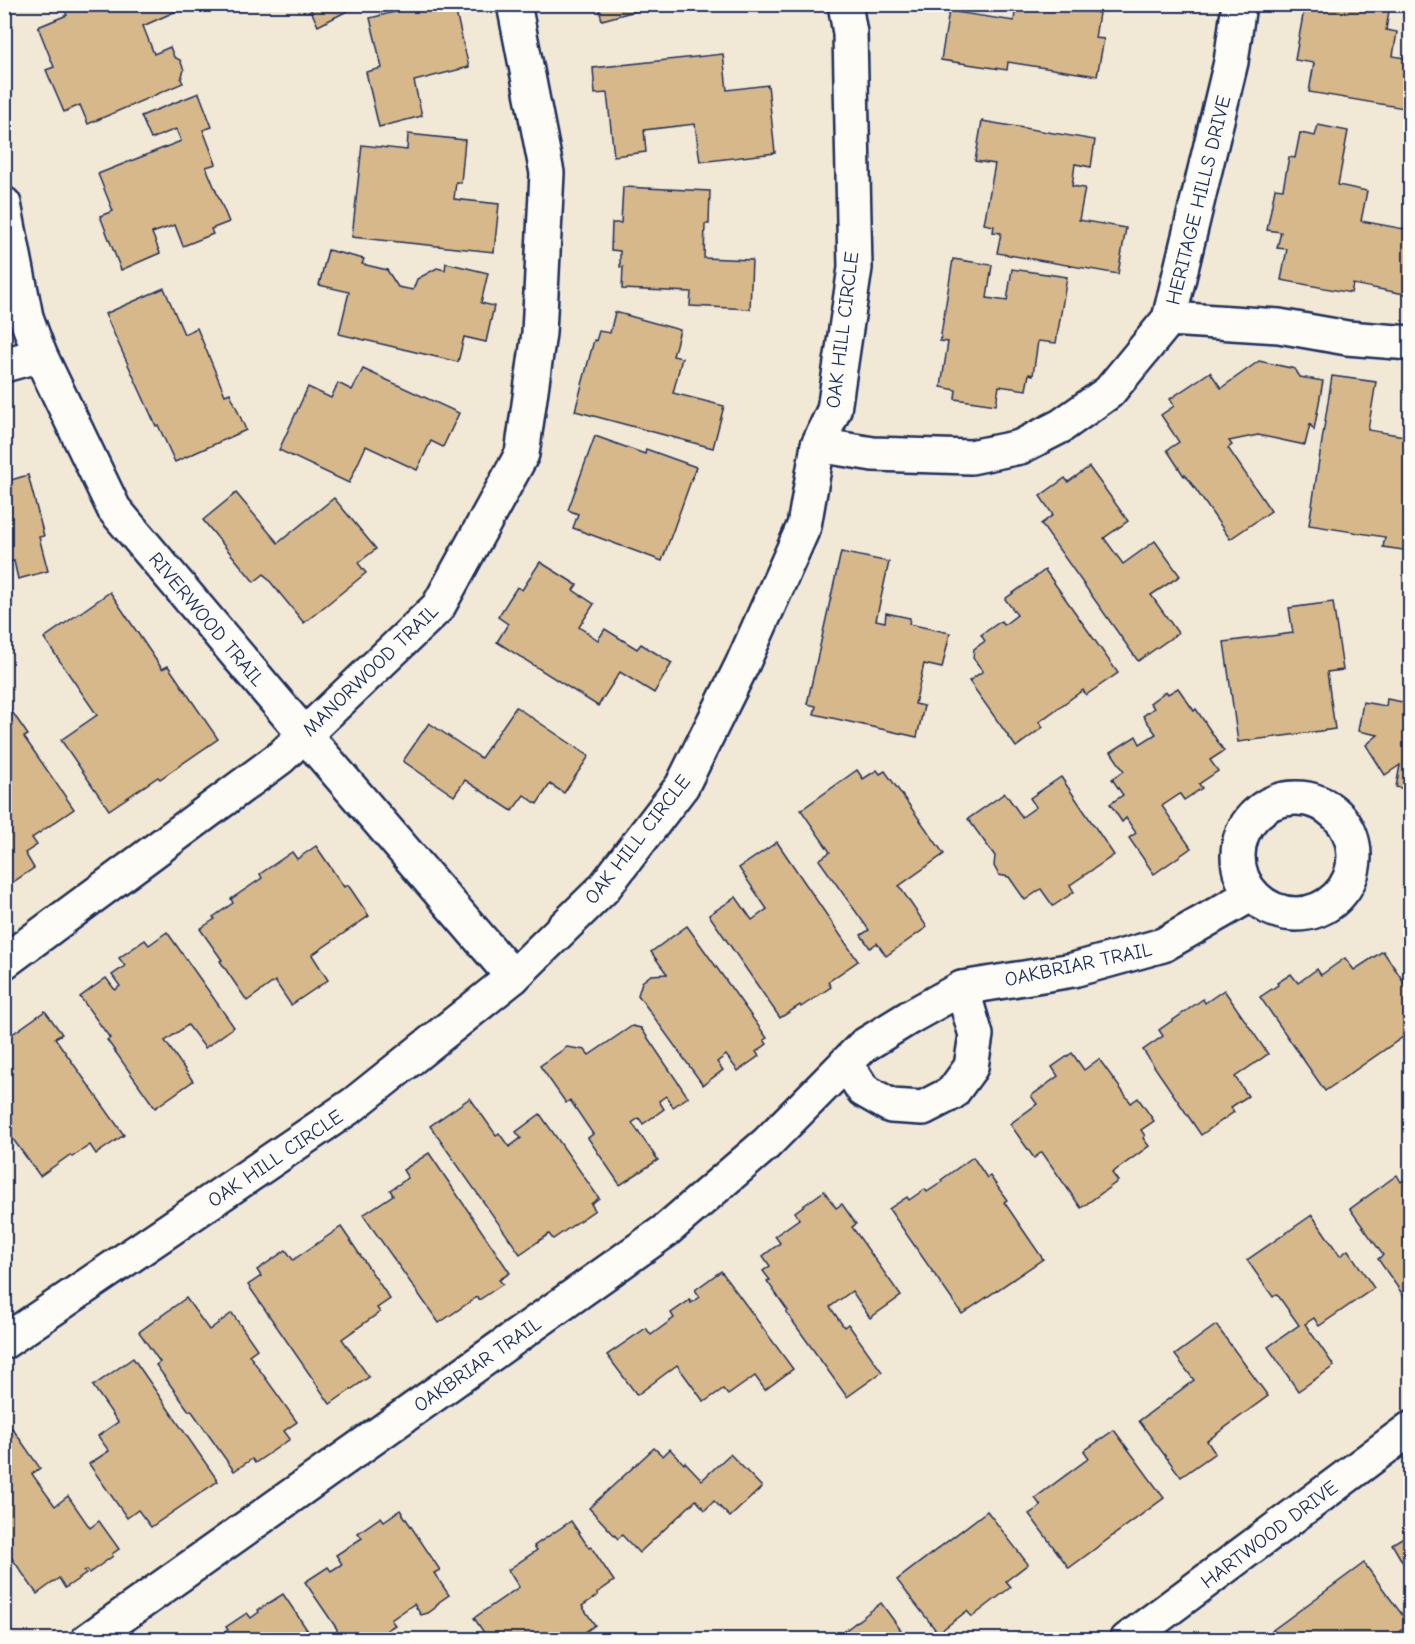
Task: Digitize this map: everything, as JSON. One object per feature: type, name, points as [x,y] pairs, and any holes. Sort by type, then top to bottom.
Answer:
[{"type":"street","name":"MANORWOOD TRAIL","points":[[4,962],[280,758],[438,607],[522,454],[539,333],[547,173],[514,4]]},
{"type":"street","name":"OAK HILL CIRCLE","points":[[4,1342],[354,1104],[513,977],[603,889],[682,786],[742,665],[804,526],[818,445],[834,410],[855,268],[849,33],[845,4]]},
{"type":"street","name":"HERITAGE HILLS DRIVE","points":[[818,445],[873,454],[971,457],[1020,447],[1061,426],[1109,392],[1169,319],[1231,62],[1239,4]]},
{"type":"street","name":"RIVERWOOD TRAIL","points":[[4,204],[11,275],[26,317],[40,355],[114,509],[513,977]]},
{"type":"street","points":[[1169,319],[1279,326],[1347,338],[1410,343]]},
{"type":"street","points":[[4,365],[40,355]]},
{"type":"street","name":"OAKBRIAR TRAIL","points":[[88,1640],[665,1231],[766,1144],[863,1046],[962,988],[1073,970],[1163,945],[1252,894]]},
{"type":"street","points":[[846,1063],[863,1090],[891,1106],[923,1108],[952,1093],[972,1067],[976,1035],[962,988]]},
{"type":"street","name":"HARTWOOD DRIVE","points":[[1127,1640],[1410,1429]]},
{"type":"building","points":[[81,4],[192,4],[143,26],[154,54],[170,47],[174,57],[180,60],[184,70],[181,79],[183,83],[88,124],[80,105],[64,112],[46,70],[54,67],[38,27],[67,15],[65,11]]},
{"type":"building","points":[[308,4],[361,4],[318,26]]},
{"type":"building","points":[[427,4],[454,4],[469,67],[414,81],[422,116],[379,127],[366,72],[382,68],[370,18]]},
{"type":"building","points":[[593,4],[661,4],[602,20],[599,9],[595,10]]},
{"type":"building","points":[[1016,4],[1076,4],[1076,8],[1099,13],[1095,38],[1104,39],[1097,76],[1008,62],[1007,70],[941,60],[949,11],[1014,21]]},
{"type":"building","points":[[1305,4],[1390,4],[1386,30],[1397,32],[1393,56],[1410,59],[1410,74],[1404,108],[1309,92],[1314,63],[1295,60]]},
{"type":"building","points":[[723,54],[727,90],[768,85],[775,153],[700,162],[695,124],[644,130],[646,152],[614,156],[607,93],[595,94],[593,68]]},
{"type":"building","points":[[199,93],[212,127],[203,130],[216,164],[206,167],[229,222],[211,229],[213,234],[183,246],[175,225],[152,233],[160,253],[121,270],[100,216],[113,211],[98,174],[181,141],[176,129],[151,139],[141,116]]},
{"type":"building","points":[[982,121],[1095,140],[1091,167],[1075,164],[1072,186],[1085,188],[1079,220],[1126,228],[1118,274],[997,253],[1001,233],[993,232],[994,226],[984,224],[995,164],[975,161]]},
{"type":"building","points":[[1318,125],[1348,131],[1338,185],[1367,191],[1361,221],[1410,230],[1410,295],[1353,284],[1351,293],[1281,280],[1287,249],[1277,248],[1281,232],[1267,230],[1275,188],[1283,189],[1289,157],[1295,158],[1300,133],[1315,136]]},
{"type":"building","points":[[408,134],[465,140],[461,183],[456,182],[454,199],[499,204],[494,252],[352,237],[362,145],[407,150]]},
{"type":"building","points":[[623,187],[710,191],[709,224],[705,224],[704,258],[752,260],[750,309],[690,306],[691,292],[622,289],[623,267],[620,267],[620,251],[611,250],[612,223],[621,223]]},
{"type":"building","points":[[328,250],[364,259],[362,264],[387,270],[398,287],[413,290],[417,279],[437,268],[445,270],[446,263],[488,273],[481,303],[494,306],[486,342],[464,337],[458,362],[339,334],[349,292],[319,285]]},
{"type":"building","points":[[953,259],[992,265],[987,298],[1007,301],[1012,269],[1067,277],[1056,343],[1038,341],[1033,375],[1029,374],[1026,390],[999,386],[996,405],[955,399],[956,390],[941,387],[948,342],[940,341]]},
{"type":"building","points":[[164,288],[184,334],[197,328],[225,395],[230,393],[246,430],[175,462],[105,314]]},
{"type":"building","points":[[615,312],[680,330],[673,356],[682,358],[673,393],[724,406],[713,448],[575,411],[594,340],[596,341],[599,331],[610,333]]},
{"type":"building","points":[[1259,361],[1295,369],[1300,377],[1323,381],[1314,430],[1310,424],[1305,445],[1258,435],[1229,441],[1232,445],[1228,448],[1271,511],[1230,539],[1167,450],[1179,442],[1161,415],[1174,406],[1170,399],[1210,372],[1221,388]]},
{"type":"building","points":[[363,369],[459,413],[443,447],[431,441],[417,470],[366,446],[349,483],[279,450],[308,387],[331,398],[338,383],[352,390]]},
{"type":"building","points":[[1332,376],[1376,382],[1368,430],[1410,437],[1410,551],[1383,547],[1385,537],[1309,525]]},
{"type":"building","points":[[595,436],[645,454],[646,449],[696,467],[662,561],[573,528],[578,514],[568,510]]},
{"type":"building","points":[[1089,467],[1128,521],[1104,538],[1123,564],[1155,541],[1180,576],[1151,595],[1178,633],[1138,661],[1041,524],[1053,515],[1040,496],[1065,478],[1068,482]]},
{"type":"building","points":[[28,475],[44,536],[39,537],[48,571],[18,579],[14,561],[4,563],[4,482]]},
{"type":"building","points":[[236,493],[278,543],[334,498],[376,549],[358,563],[366,573],[304,623],[264,574],[254,582],[203,520]]},
{"type":"building","points":[[841,552],[889,562],[876,620],[885,622],[886,613],[910,618],[909,624],[950,633],[942,668],[924,664],[915,704],[924,706],[917,737],[814,714],[816,706],[807,704]]},
{"type":"building","points":[[540,562],[577,585],[573,590],[594,604],[579,627],[598,640],[605,629],[637,649],[641,644],[672,663],[654,693],[620,672],[598,706],[497,642],[508,624],[498,617],[517,587],[522,590]]},
{"type":"building","points":[[1045,570],[1118,673],[1086,695],[1083,690],[1039,722],[1043,727],[1016,747],[969,681],[983,671],[973,658],[974,649],[985,641],[981,635],[1001,621],[1004,625],[1017,615],[1005,599]]},
{"type":"building","points":[[110,592],[162,669],[168,666],[218,739],[160,779],[158,777],[109,810],[61,740],[97,715],[44,638]]},
{"type":"building","points":[[1333,602],[1343,670],[1327,672],[1335,729],[1238,742],[1224,642],[1293,633],[1289,608]]},
{"type":"building","points":[[1178,688],[1194,711],[1196,709],[1224,751],[1210,760],[1218,771],[1199,784],[1202,788],[1184,800],[1180,794],[1162,806],[1191,848],[1154,874],[1129,838],[1136,833],[1126,818],[1122,822],[1110,804],[1123,795],[1112,779],[1124,771],[1111,752],[1136,736],[1140,744],[1156,734],[1143,716],[1154,708],[1150,703],[1166,691],[1168,694]]},
{"type":"building","points":[[1387,699],[1408,703],[1410,701],[1410,790],[1396,787],[1400,765],[1385,775],[1366,745],[1378,735],[1358,731],[1363,702],[1386,706]]},
{"type":"building","points":[[4,700],[28,735],[24,737],[74,809],[32,838],[37,845],[25,853],[34,868],[4,888]]},
{"type":"building","points":[[516,707],[589,756],[564,793],[550,784],[537,804],[524,795],[512,811],[465,780],[454,796],[403,761],[429,723],[481,758]]},
{"type":"building","points":[[857,770],[863,779],[877,770],[880,774],[885,771],[944,854],[899,886],[927,927],[886,956],[877,943],[870,948],[861,935],[869,930],[819,860],[830,852],[801,810]]},
{"type":"building","points":[[1061,777],[1114,855],[1070,885],[1074,892],[1053,906],[1041,889],[1025,900],[1009,877],[999,875],[994,866],[995,856],[968,819],[1005,793],[1022,817],[1036,807],[1030,798]]},
{"type":"building","points":[[777,842],[858,961],[828,982],[831,987],[780,1018],[709,915],[736,897],[752,920],[767,909],[739,868]]},
{"type":"building","points":[[316,846],[344,887],[348,885],[369,916],[312,955],[328,980],[291,1005],[275,981],[247,1001],[200,929],[233,903],[231,899],[262,878],[260,874],[292,852],[297,859]]},
{"type":"building","points":[[1410,917],[1410,942],[1402,938]]},
{"type":"building","points":[[687,926],[767,1038],[764,1040],[767,1044],[756,1052],[759,1056],[738,1071],[726,1055],[717,1062],[723,1070],[703,1085],[638,995],[642,982],[651,975],[667,974],[651,952]]},
{"type":"building","points":[[167,932],[234,1027],[205,1048],[188,1025],[165,1041],[193,1081],[155,1108],[107,1040],[110,1038],[80,997],[106,978],[115,990],[120,986],[112,975],[125,966],[119,958],[145,940],[149,945]]},
{"type":"building","points":[[1383,951],[1410,991],[1410,1032],[1325,1091],[1260,997],[1291,974],[1298,983],[1317,969],[1321,975],[1345,958],[1354,970]]},
{"type":"building","points":[[1224,990],[1268,1054],[1235,1077],[1248,1096],[1231,1107],[1234,1112],[1201,1135],[1143,1050],[1163,1036],[1159,1030],[1203,999],[1205,1003]]},
{"type":"building","points":[[45,1011],[62,1034],[55,1038],[124,1135],[96,1154],[90,1145],[72,1157],[70,1155],[40,1176],[4,1127],[4,1051],[9,1047],[4,1040]]},
{"type":"building","points":[[632,1026],[641,1028],[688,1097],[673,1107],[666,1096],[659,1101],[664,1109],[643,1124],[639,1118],[632,1123],[658,1160],[620,1185],[588,1138],[593,1134],[570,1100],[566,1103],[540,1066],[567,1047],[585,1050],[589,1055]]},
{"type":"building","points":[[1072,1053],[1084,1070],[1099,1059],[1131,1103],[1138,1098],[1154,1121],[1141,1130],[1149,1146],[1112,1173],[1118,1181],[1081,1208],[1042,1152],[1034,1158],[1010,1124],[1037,1104],[1031,1096],[1058,1076],[1052,1067]]},
{"type":"building","points":[[470,1098],[496,1135],[499,1133],[509,1147],[521,1138],[516,1132],[540,1114],[599,1198],[591,1204],[595,1210],[553,1239],[549,1234],[520,1254],[430,1126]]},
{"type":"building","points":[[429,1153],[510,1273],[499,1280],[503,1284],[479,1300],[477,1297],[439,1323],[363,1215],[393,1195],[390,1190],[408,1178],[403,1170]]},
{"type":"building","points":[[973,1157],[987,1178],[990,1176],[1007,1200],[1004,1202],[1043,1259],[962,1314],[889,1209],[907,1197],[909,1200],[925,1189],[927,1192]]},
{"type":"building","points":[[1397,1175],[1401,1182],[1410,1175],[1410,1305],[1378,1259],[1383,1255],[1350,1209]]},
{"type":"building","points":[[824,1191],[836,1208],[842,1204],[856,1224],[852,1227],[901,1296],[870,1318],[852,1291],[830,1307],[844,1327],[848,1324],[882,1372],[847,1397],[786,1312],[788,1311],[767,1281],[770,1280],[763,1271],[770,1266],[763,1256],[780,1243],[775,1236],[799,1219],[795,1212]]},
{"type":"building","points":[[1312,1215],[1340,1256],[1348,1250],[1374,1288],[1319,1326],[1314,1318],[1305,1324],[1334,1366],[1298,1391],[1268,1347],[1299,1325],[1277,1294],[1273,1297],[1247,1260]]},
{"type":"building","points":[[341,1227],[390,1299],[377,1308],[380,1312],[342,1339],[369,1377],[330,1404],[248,1285],[261,1276],[257,1270],[286,1250],[293,1260]]},
{"type":"building","points":[[721,1271],[793,1369],[765,1390],[755,1376],[728,1395],[723,1389],[704,1402],[677,1365],[637,1395],[607,1355],[646,1328],[651,1335],[674,1318],[671,1313],[690,1300],[691,1303],[700,1297],[695,1290]]},
{"type":"building","points":[[186,1298],[209,1330],[232,1313],[257,1349],[249,1355],[297,1422],[284,1431],[290,1439],[255,1463],[252,1459],[234,1471],[156,1365],[160,1362],[139,1332]]},
{"type":"building","points":[[1216,1325],[1268,1396],[1207,1441],[1215,1453],[1181,1477],[1139,1421],[1194,1380],[1175,1355]]},
{"type":"building","points":[[133,1358],[218,1481],[151,1527],[138,1510],[127,1518],[89,1464],[109,1451],[98,1436],[118,1422],[93,1386]]},
{"type":"building","points":[[12,1428],[40,1468],[32,1474],[55,1506],[68,1496],[90,1528],[99,1521],[119,1549],[89,1573],[87,1570],[84,1571],[86,1574],[65,1588],[59,1578],[37,1594],[4,1547],[4,1434]]},
{"type":"building","points":[[1114,1430],[1164,1498],[1069,1568],[1029,1514],[1041,1506],[1035,1498],[1089,1458],[1084,1451]]},
{"type":"building","points":[[654,1448],[663,1456],[670,1449],[702,1480],[730,1454],[762,1487],[730,1517],[714,1501],[705,1510],[696,1500],[639,1553],[622,1535],[618,1539],[589,1508]]},
{"type":"building","points":[[400,1510],[440,1570],[434,1573],[449,1595],[428,1613],[421,1615],[414,1604],[391,1620],[395,1625],[387,1630],[393,1640],[338,1640],[337,1629],[305,1582],[328,1567],[331,1571],[342,1564],[336,1555],[362,1538],[358,1533],[381,1517],[384,1521]]},
{"type":"building","points":[[987,1511],[1028,1564],[1006,1581],[1011,1587],[972,1617],[967,1611],[938,1633],[897,1580]]},
{"type":"building","points":[[571,1521],[614,1581],[582,1606],[595,1625],[574,1640],[558,1640],[555,1634],[547,1640],[489,1640],[474,1618],[519,1587],[508,1570],[537,1550],[534,1546]]},
{"type":"building","points":[[1410,1533],[1410,1575],[1392,1544]]},
{"type":"building","points":[[1364,1563],[1409,1624],[1388,1640],[1259,1640]]},
{"type":"building","points":[[283,1594],[314,1640],[214,1640],[228,1630],[226,1627],[247,1613],[251,1618],[259,1612],[258,1610]]},
{"type":"building","points":[[881,1603],[908,1640],[833,1640]]}]
